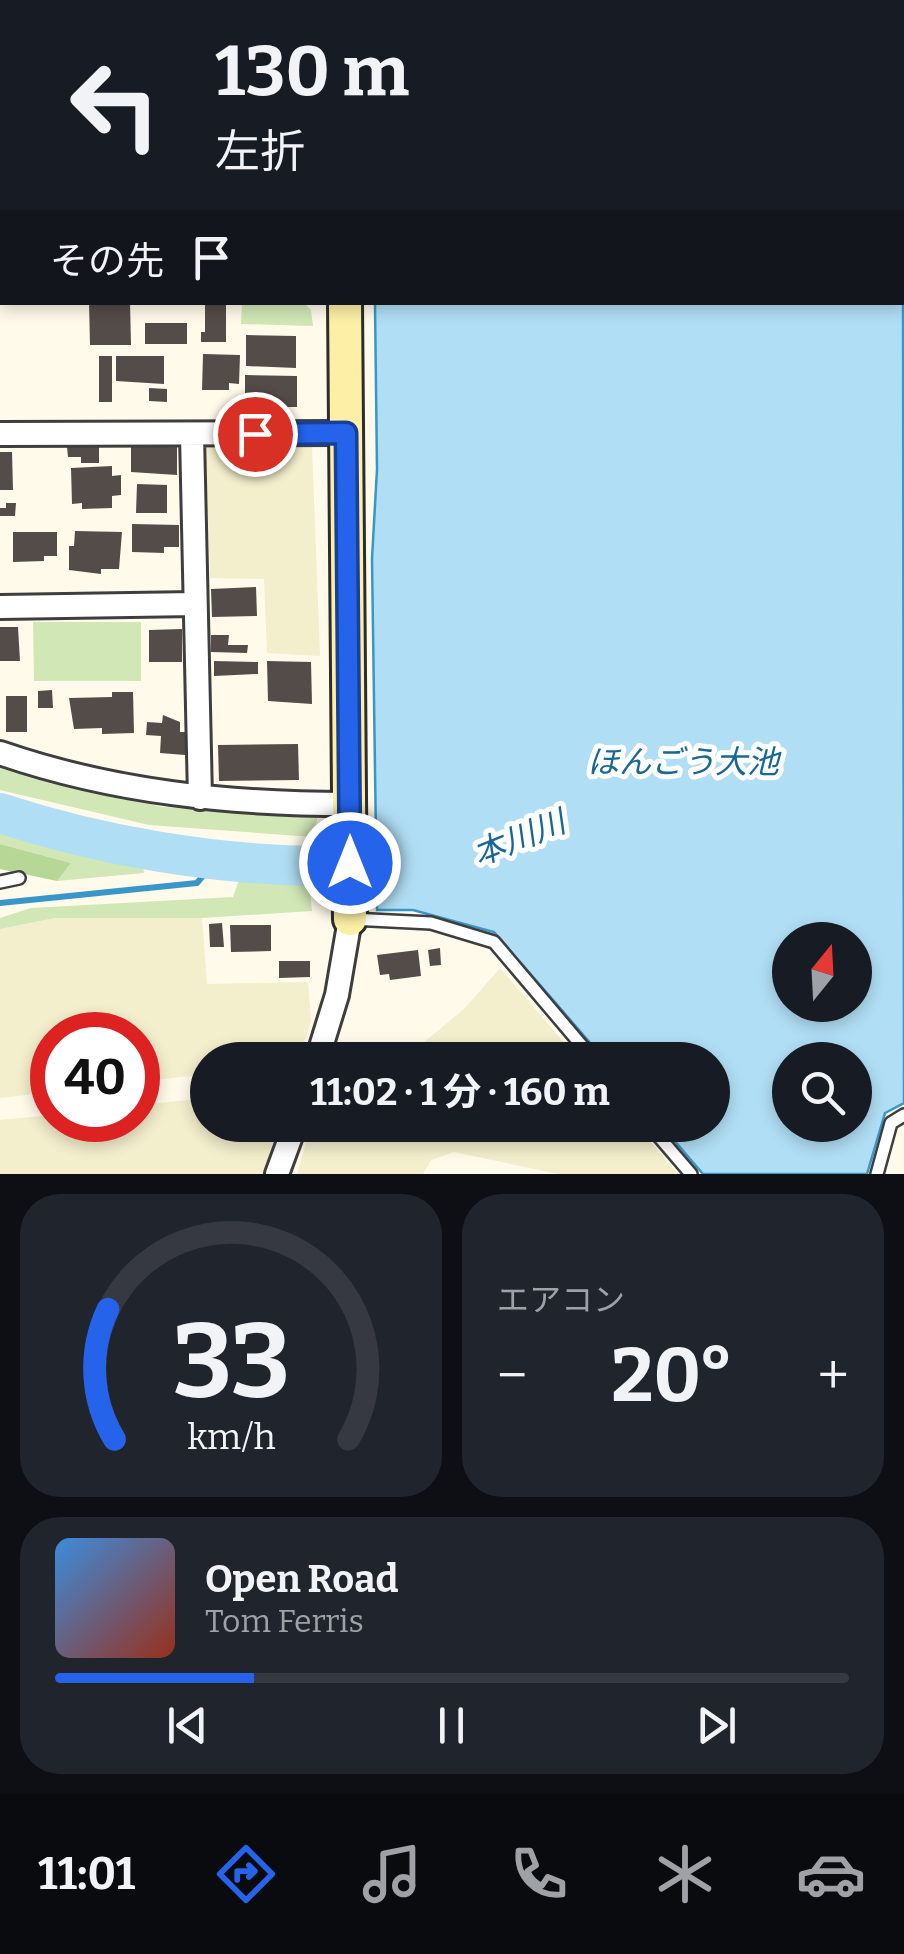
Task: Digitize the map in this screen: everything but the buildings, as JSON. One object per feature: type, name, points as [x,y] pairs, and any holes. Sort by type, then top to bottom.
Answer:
[{"type":"street","points":[[324,1042],[338,995],[350,919],[345,305]]},
{"type":"street","points":[[0,434],[346,433]]},
{"type":"street","points":[[192,435],[200,798]]},
{"type":"street","points":[[0,607],[195,604]]},
{"type":"street","points":[[0,753],[123,786],[266,804],[349,820]]},
{"type":"street","points":[[277,1174],[289,1142]]},
{"type":"lane","points":[[0,882],[18,878]]},
{"type":"lane","points":[[350,919],[431,923],[494,942],[579,1042]]},
{"type":"lane","points":[[877,1174],[891,1122],[904,1116]]},
{"type":"lane","points":[[664,1142],[691,1174]]},
{"type":"shaded area","points":[[206,447],[312,447],[320,656],[267,653],[264,579],[210,578]]},
{"type":"shaded area","points":[[55,918],[202,918],[207,984],[308,982],[311,1021],[305,1042],[190,1042],[190,1076],[160,1079],[160,1012],[30,1012],[30,1095],[0,1098],[0,929]]},
{"type":"shaded area","points":[[500,968],[564,1042],[424,1042],[464,1009]]},
{"type":"shaded area","points":[[190,1100],[190,1142],[277,1142],[264,1174],[0,1174],[0,1120],[30,1117],[30,1142],[160,1142],[160,1103]]},
{"type":"shaded area","points":[[306,1142],[651,1142],[678,1174],[558,1174],[454,1152],[431,1160],[423,1174],[297,1174]]},
{"type":"green space","points":[[242,305],[306,305],[311,310],[313,326],[241,324]]},
{"type":"green space","points":[[33,622],[141,622],[141,681],[34,681]]},
{"type":"green space","points":[[0,766],[162,807],[318,815],[313,837],[149,825],[0,790]]},
{"type":"green space","points":[[0,830],[49,845],[142,860],[144,873],[57,881],[71,863],[0,844]]},
{"type":"green space","points":[[0,844],[71,863],[57,881],[0,869]]},
{"type":"green space","points":[[240,877],[309,881],[312,911],[202,918],[55,918],[0,929],[0,918],[31,908],[233,897]]},
{"type":"water","name":"ほんごう大池","points":[[375,305],[903,305],[904,1103],[885,1113],[867,1174],[703,1174],[676,1142],[730,1142],[730,1042],[589,1042],[494,932],[413,910],[377,910],[372,559],[377,469]]},
{"type":"waterway","name":"本川川","points":[[0,813],[117,844],[239,862],[320,866],[429,862]]},
{"type":"waterway","points":[[0,903],[197,883],[217,859]]},
{"type":"route","points":[[255,434],[346,433],[350,863]]}]
